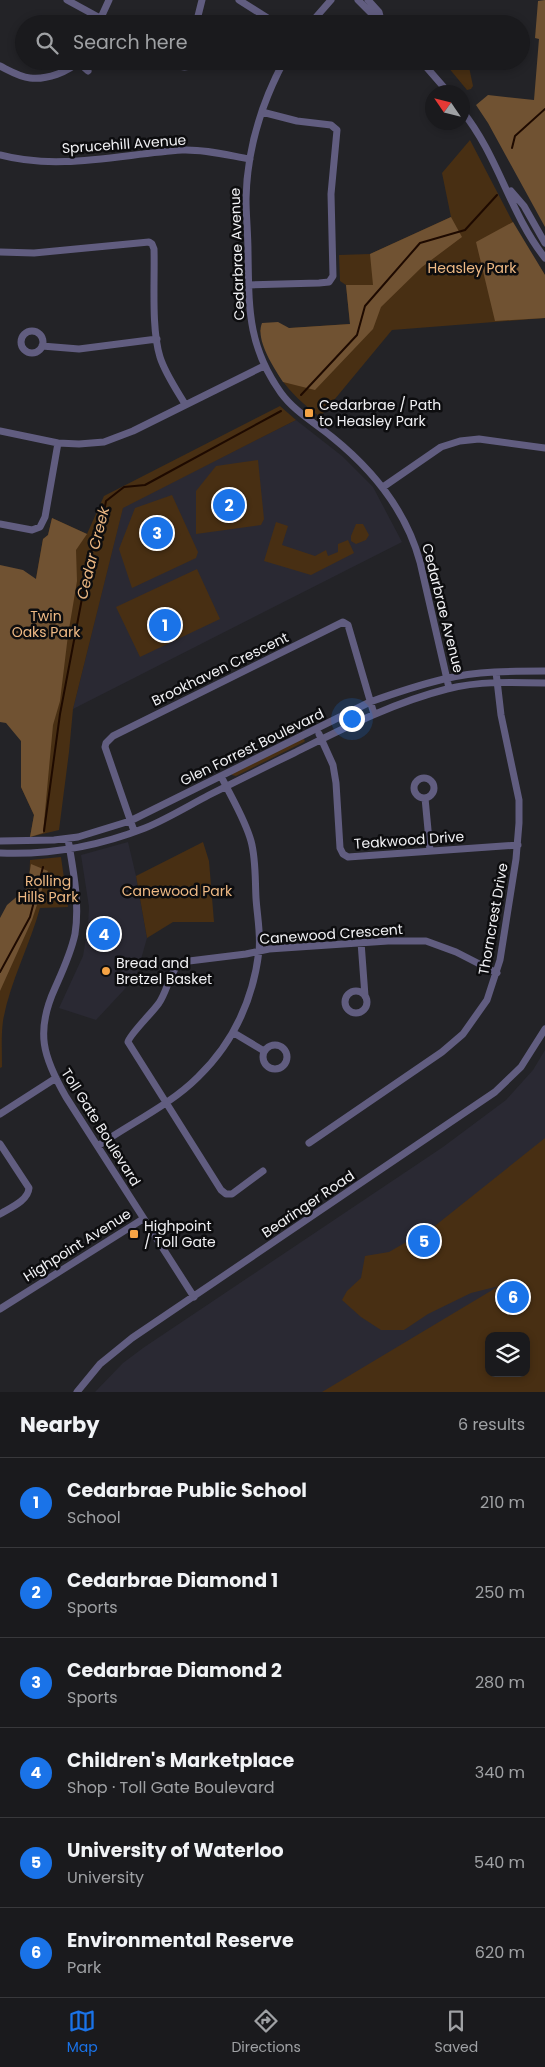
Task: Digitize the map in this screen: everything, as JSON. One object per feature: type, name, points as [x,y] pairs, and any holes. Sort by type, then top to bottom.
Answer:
[{"type":"street","points":[[67,0],[90,15]]},
{"type":"street","points":[[102,15],[109,0]]},
{"type":"street","points":[[198,15],[202,0]]},
{"type":"street","points":[[239,0],[263,15]]},
{"type":"street","points":[[318,15],[331,0]]},
{"type":"street","points":[[358,0],[373,15]]},
{"type":"street","points":[[368,0],[380,15]]},
{"type":"street","points":[[0,66],[31,78],[48,76],[67,70]]},
{"type":"street","name":"Cedarbrae Avenue","points":[[280,70],[262,112],[250,159],[246,198],[248,284],[252,334],[264,366],[281,393],[353,454],[383,487],[414,543],[449,688]]},
{"type":"street","points":[[429,70],[442,85]]},
{"type":"street","points":[[248,284],[319,284],[329,282],[333,276],[331,194],[337,130],[331,125],[292,120],[262,112]]},
{"type":"street","points":[[470,124],[506,185],[516,210],[537,248],[545,258]]},
{"type":"street","name":"Sprucehill Avenue","points":[[0,155],[44,162],[183,150],[216,152],[250,159]]},
{"type":"street","points":[[506,185],[524,206],[545,243]]},
{"type":"street","points":[[0,252],[34,253],[149,242],[152,244],[154,249],[157,339],[160,358],[185,404]]},
{"type":"street","points":[[42,346],[79,349],[157,339]]},
{"type":"street","points":[[0,431],[58,443],[104,442],[133,431],[264,366]]},
{"type":"street","points":[[383,487],[441,447],[460,441],[479,439],[545,448]]},
{"type":"street","points":[[0,524],[32,530],[40,527],[45,517],[58,443]]},
{"type":"street","name":"Brookhaven Crescent","points":[[134,831],[105,748],[106,743],[113,736],[344,622],[348,625],[374,714]]},
{"type":"street","name":"Glen Forrest Boulevard","points":[[0,841],[17,842],[84,836],[130,821],[370,702],[410,688],[447,678],[496,672],[545,671]]},
{"type":"street","name":"Thorncrest Drive","points":[[309,1144],[450,1046],[476,1018],[488,1000],[497,973],[518,845],[519,800],[501,718],[496,672]]},
{"type":"street","name":"Glen Forrest Boulevard","points":[[0,853],[26,853],[70,848],[103,841],[145,828],[321,738],[415,698],[449,688],[498,682],[545,683]]},
{"type":"street","name":"Teakwood Drive","points":[[318,729],[333,765],[340,848],[343,854],[348,857],[518,845]]},
{"type":"street","points":[[98,1146],[166,1102],[198,1078],[221,1052],[234,1033],[241,1019],[253,983],[259,950],[252,841],[221,776]]},
{"type":"street","points":[[425,798],[430,851]]},
{"type":"street","name":"Toll Gate Boulevard","points":[[68,838],[76,903],[75,931],[68,959],[48,1006],[44,1029],[46,1054],[56,1078],[143,1219],[194,1297]]},
{"type":"street","points":[[361,942],[365,996]]},
{"type":"street","name":"Canewood Crescent","points":[[166,1102],[128,1042],[130,1036],[146,1021],[161,1001],[170,984],[176,965],[181,962],[246,954],[259,950],[361,942],[426,942],[456,952],[497,973]]},
{"type":"street","name":"Bearinger Road","points":[[76,1392],[112,1353],[495,1092],[521,1067],[545,1029]]},
{"type":"street","points":[[234,1033],[264,1051]]},
{"type":"street","points":[[0,1114],[56,1078]]},
{"type":"street","points":[[166,1102],[221,1190],[226,1194],[232,1194],[263,1171]]},
{"type":"street","points":[[0,1144],[29,1188],[29,1193],[25,1199],[0,1214]]},
{"type":"street","name":"Highpoint Avenue","points":[[0,1309],[143,1219]]},
{"type":"shaded area","points":[[296,420],[342,456],[373,487],[402,542],[73,709],[123,507]]},
{"type":"shaded area","points":[[128,842],[147,938],[136,977],[96,1020],[59,1008],[83,956],[88,926],[89,907],[81,855]]},
{"type":"shaded area","points":[[545,1050],[545,1392],[95,1392],[123,1363],[143,1348],[443,1147],[506,1100],[533,1070]]},
{"type":"green space","points":[[545,0],[545,227],[488,123],[476,105],[488,95],[534,100],[539,39],[535,38],[538,1]]},
{"type":"green space","points":[[450,70],[470,70],[473,86],[471,89],[470,85],[463,85]]},
{"type":"green space","name":"Heasley Park","points":[[470,140],[519,234],[545,275],[545,318],[392,330],[320,417],[298,398],[281,379],[270,358],[260,330],[350,324],[346,285],[340,281],[339,255],[370,254],[451,217],[442,173]]},
{"type":"green space","points":[[451,217],[462,237],[422,267],[381,307],[373,329],[315,390],[283,382],[263,345],[261,337],[262,323],[278,322],[289,328],[350,324],[346,285],[373,285],[370,254]]},
{"type":"green space","points":[[513,222],[545,275],[545,318],[495,321],[476,242]]},
{"type":"green space","name":"Twin Oaks Park","points":[[280,406],[296,420],[123,508],[73,709],[59,830],[30,837],[34,815],[21,787],[21,741],[10,721],[43,539],[48,535],[52,518],[87,534],[104,496]]},
{"type":"green space","points":[[258,460],[264,519],[261,525],[196,534],[196,491],[216,466]]},
{"type":"green space","points":[[172,495],[198,552],[196,558],[132,588],[119,549],[135,508]]},
{"type":"green space","points":[[52,518],[87,534],[76,550],[77,581],[60,701],[53,725],[43,833],[30,837],[34,815],[21,787],[21,741],[6,723],[0,722],[0,565],[23,570],[36,579],[43,539],[48,535]]},
{"type":"green space","points":[[276,522],[288,526],[282,545],[315,556],[326,550],[328,556],[338,552],[338,544],[348,540],[354,553],[311,575],[264,561]]},
{"type":"green space","points":[[356,524],[363,524],[369,535],[366,540],[356,544],[351,541],[351,536]]},
{"type":"green space","points":[[197,569],[220,619],[140,657],[116,607]]},
{"type":"green space","points":[[303,738],[304,742],[236,776],[232,775],[232,773]]},
{"type":"green space","name":"Canewood Park","points":[[203,842],[209,861],[214,922],[173,922],[147,938],[136,876]]},
{"type":"green space","name":"Rolling Hills Park","points":[[61,857],[68,907],[40,908],[6,1007],[2,1032],[2,1067],[0,1068],[0,938],[29,888],[30,860]]},
{"type":"green space","points":[[31,864],[48,871],[32,920],[0,991],[0,918],[7,905],[27,888]]},
{"type":"green space","points":[[545,1138],[545,1392],[322,1392],[499,1286],[471,1293],[428,1314],[404,1330],[381,1330],[361,1317],[342,1300],[347,1291],[361,1278],[365,1256],[389,1252],[436,1225]]},
{"type":"waterway","name":"Cedar Creek","points":[[512,148],[515,136],[545,109]]},
{"type":"waterway","name":"Cedar Creek","points":[[301,395],[357,335],[365,306],[420,243],[465,230],[497,195]]},
{"type":"waterway","name":"Cedar Creek","points":[[44,831],[60,714],[91,551],[98,543],[106,501],[124,487],[145,485],[281,411]]},
{"type":"waterway","name":"Cedar Creek","points":[[0,972],[30,917],[43,867]]},
{"type":"place","name":"Cedarbrae / Path to Heasley Park","points":[[309,413]]},
{"type":"place","name":"Cedarbrae Diamond 1","points":[[229,505]]},
{"type":"place","name":"Cedarbrae Diamond 2","points":[[157,533]]},
{"type":"place","name":"Cedarbrae Public School","points":[[165,625]]},
{"type":"place","name":"Children's Marketplace","points":[[104,934]]},
{"type":"place","name":"Bread and Bretzel Basket","points":[[106,971]]},
{"type":"place","name":"Highpoint / Toll Gate","points":[[134,1234]]},
{"type":"place","name":"University of Waterloo","points":[[424,1241]]},
{"type":"place","name":"Environmental Reserve","points":[[513,1297]]}]
